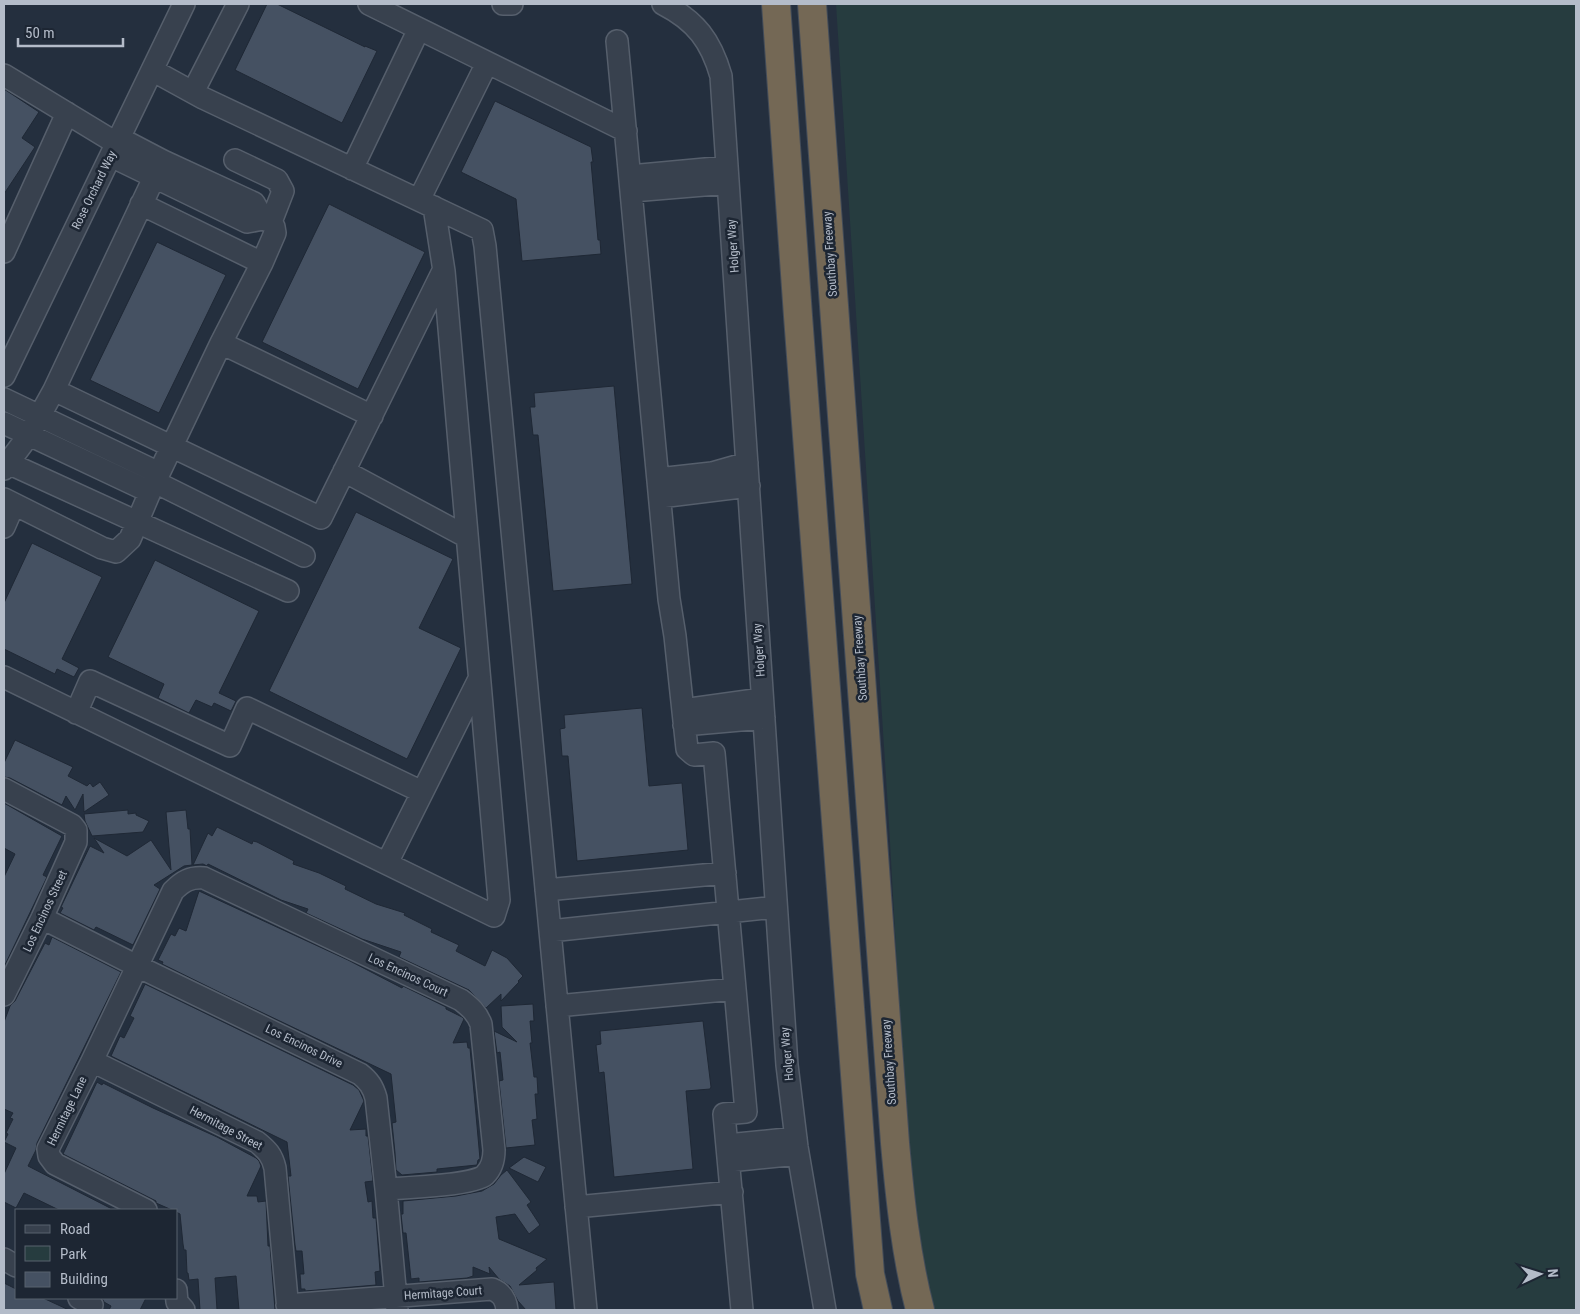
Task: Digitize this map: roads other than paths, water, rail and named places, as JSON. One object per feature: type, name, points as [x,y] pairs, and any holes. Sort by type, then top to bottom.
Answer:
[{"type":"highway","points":[[776,4],[870,1274],[868,1310]]},
{"type":"highway","name":"Southbay Freeway","points":[[812,4],[895,1143],[902,1214],[920,1310]]},
{"type":"highway","points":[[878,905],[870,934],[879,1089],[895,1257],[908,1310]]},
{"type":"highway","points":[[870,1274],[878,1310]]},
{"type":"street","name":"Rose Orchard Way","points":[[4,376],[10,348],[116,146],[184,4]]},
{"type":"street","points":[[193,92],[238,4]]},
{"type":"street","points":[[369,4],[626,131]]},
{"type":"street","points":[[502,4],[512,4]]},
{"type":"street","name":"Holger Way","points":[[677,7],[705,38],[715,56],[722,87],[787,1065],[797,1146],[825,1310]]},
{"type":"street","points":[[352,169],[419,29]]},
{"type":"street","points":[[617,42],[669,599],[675,636],[686,749],[694,755],[714,753],[746,1112],[724,1114],[742,1310],[737,1310]]},
{"type":"street","points":[[4,677],[494,916],[498,900],[444,271],[427,204],[487,63]]},
{"type":"street","points":[[152,70],[193,92],[482,230],[586,1310]]},
{"type":"street","points":[[4,75],[67,113],[116,146],[248,222],[267,221],[274,227],[275,233],[154,482],[130,539],[116,552],[102,548],[9,502],[4,527]]},
{"type":"street","points":[[4,252],[67,113]]},
{"type":"street","points":[[235,160],[277,180],[281,186],[283,191],[267,221]]},
{"type":"street","points":[[158,169],[54,390],[29,435],[6,466],[137,522],[288,591]]},
{"type":"street","points":[[631,184],[728,175]]},
{"type":"street","points":[[142,204],[262,263]]},
{"type":"street","points":[[54,390],[321,518],[444,271]]},
{"type":"street","points":[[221,343],[372,416]]},
{"type":"street","points":[[4,399],[39,415],[154,482],[304,556]]},
{"type":"street","points":[[4,423],[29,435],[154,482]]},
{"type":"street","points":[[659,488],[747,463]]},
{"type":"street","points":[[344,471],[467,537]]},
{"type":"street","points":[[659,488],[749,486]]},
{"type":"street","points":[[387,863],[479,679]]},
{"type":"street","points":[[76,712],[90,681],[230,746],[247,708],[422,792]]},
{"type":"street","points":[[684,717],[763,709]]},
{"type":"street","name":"Los Encinos Street","points":[[4,789],[72,825],[76,830],[76,842],[42,918],[4,995]]},
{"type":"street","points":[[546,890],[725,873]]},
{"type":"street","name":"Los Encinos Court","points":[[137,966],[173,890],[187,879],[204,878],[461,1000],[472,1008],[481,1024],[494,1150],[494,1158],[490,1168],[484,1176],[470,1181],[386,1189]]},
{"type":"street","points":[[550,931],[776,907]]},
{"type":"street","name":"Los Encinos Drive","points":[[42,918],[360,1074],[373,1088],[376,1098],[386,1189],[396,1303]]},
{"type":"street","name":"Hermitage Lane","points":[[137,966],[48,1149],[49,1156],[55,1164],[142,1209]]},
{"type":"street","points":[[557,1006],[735,989]]},
{"type":"street","name":"Hermitage Street","points":[[92,1061],[257,1142],[268,1150],[275,1168],[287,1308]]},
{"type":"street","points":[[728,1153],[797,1146]]},
{"type":"street","points":[[576,1207],[732,1192]]},
{"type":"street","points":[[4,1259],[15,1265]]},
{"type":"street","name":"Hermitage Court","points":[[287,1308],[396,1303],[492,1290],[502,1295],[507,1302],[507,1310]]},
{"type":"street","points":[[177,1299],[184,1310]]}]
